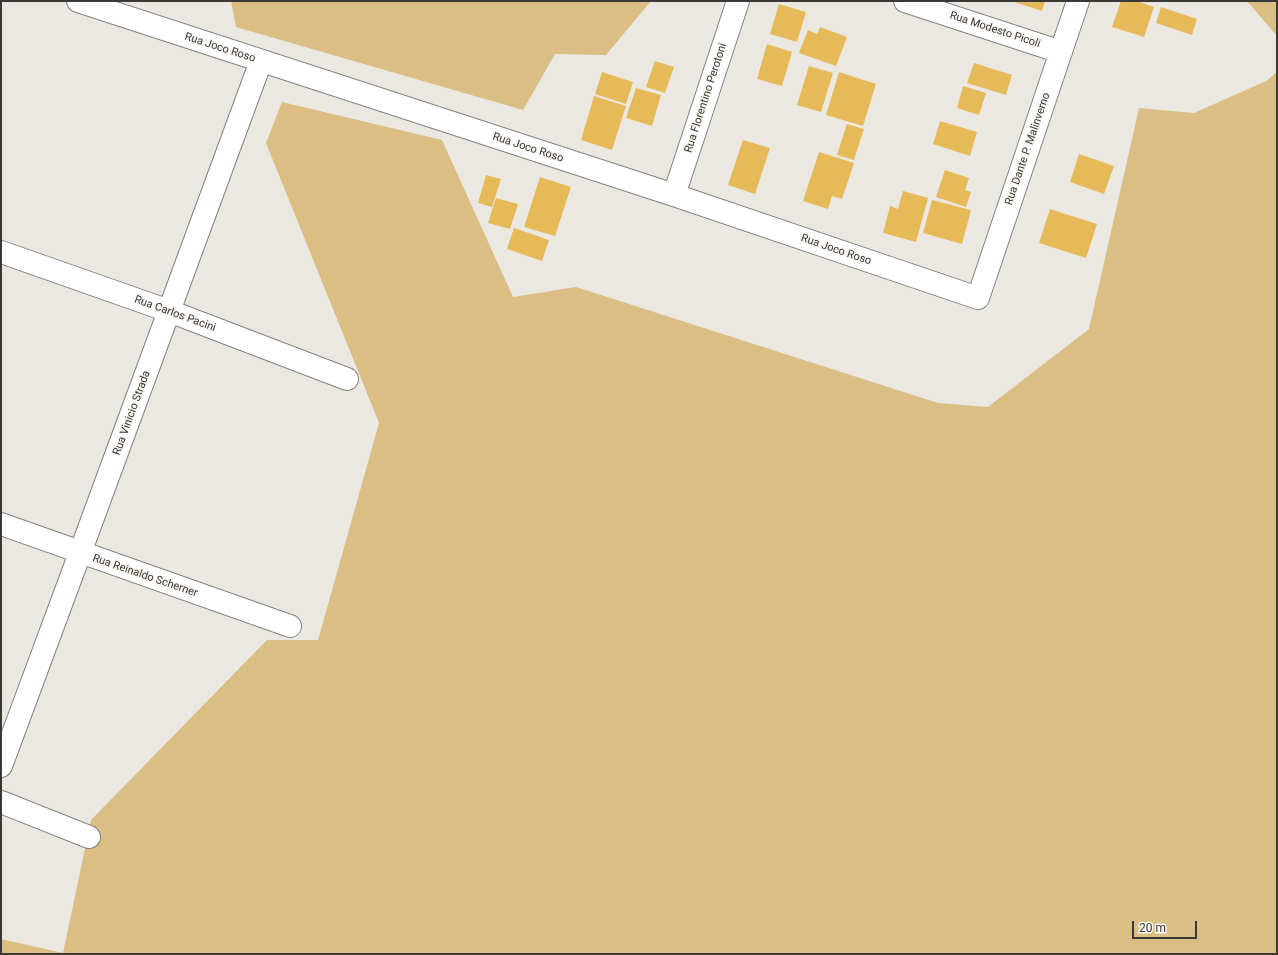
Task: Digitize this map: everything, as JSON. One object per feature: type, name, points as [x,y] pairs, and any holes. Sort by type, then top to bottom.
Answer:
[{"type":"street","name":"Rua Joco Roso","points":[[78,1],[674,195],[978,298]]},
{"type":"street","name":"Rua Florentino Perotoni","points":[[674,195],[738,1]]},
{"type":"street","name":"Rua Modesto Picoli","points":[[905,1],[1061,52]]},
{"type":"street","name":"Rua Dante P. Malinverno","points":[[978,298],[1078,1]]},
{"type":"street","name":"Rua Vinicio Strada","points":[[1,766],[261,61]]},
{"type":"street","name":"Rua Carlos Pacini","points":[[1,252],[169,312],[347,379]]},
{"type":"street","name":"Rua Reinaldo Scherner","points":[[1,524],[290,626]]},
{"type":"street","points":[[1,802],[89,837]]},
{"type":"shaded area","points":[[231,1],[651,1],[606,55],[555,54],[523,110],[236,27]]},
{"type":"shaded area","points":[[1247,1],[1277,1],[1277,36]]},
{"type":"shaded area","points":[[1277,72],[1277,954],[1,954],[1,939],[63,953],[91,820],[267,640],[318,640],[379,423],[266,143],[282,102],[442,140],[513,297],[576,287],[938,403],[988,407],[1089,329],[1139,108],[1194,113],[1266,81]]},
{"type":"building","points":[[1011,1],[1045,1],[1042,11]]},
{"type":"building","points":[[1121,1],[1137,1],[1154,7],[1144,37],[1112,27]]},
{"type":"building","points":[[779,4],[806,12],[797,42],[770,34]]},
{"type":"building","points":[[1161,7],[1197,19],[1192,35],[1156,23]]},
{"type":"building","points":[[820,27],[847,37],[836,66],[799,53],[808,30],[817,34]]},
{"type":"building","points":[[767,44],[792,52],[782,86],[757,79]]},
{"type":"building","points":[[655,61],[674,67],[665,93],[646,87]]},
{"type":"building","points":[[974,63],[1012,75],[1006,95],[967,83]]},
{"type":"building","points":[[809,66],[833,73],[821,112],[797,105]]},
{"type":"building","points":[[602,72],[633,82],[626,104],[595,94]]},
{"type":"building","points":[[839,72],[876,84],[863,126],[826,115]]},
{"type":"building","points":[[963,86],[986,93],[979,115],[957,108]]},
{"type":"building","points":[[636,88],[661,95],[652,126],[626,118]]},
{"type":"building","points":[[594,96],[626,106],[612,150],[581,140]]},
{"type":"building","points":[[940,121],[977,132],[970,156],[933,144]]},
{"type":"building","points":[[847,124],[864,129],[854,160],[837,155]]},
{"type":"building","points":[[743,140],[770,148],[755,194],[728,185]]},
{"type":"building","points":[[819,152],[854,163],[842,199],[832,196],[828,209],[803,201]]},
{"type":"building","points":[[1079,154],[1114,166],[1104,194],[1070,182]]},
{"type":"building","points":[[945,170],[969,178],[965,190],[971,192],[966,207],[936,197]]},
{"type":"building","points":[[486,175],[501,179],[492,207],[478,203]]},
{"type":"building","points":[[540,177],[571,187],[555,236],[524,227]]},
{"type":"building","points":[[903,191],[928,198],[916,242],[883,233],[890,206],[898,209]]},
{"type":"building","points":[[496,198],[518,204],[510,229],[488,223]]},
{"type":"building","points":[[932,200],[971,210],[962,244],[923,233]]},
{"type":"building","points":[[1050,209],[1097,224],[1086,258],[1039,243]]},
{"type":"building","points":[[514,228],[549,240],[542,261],[507,249]]}]
